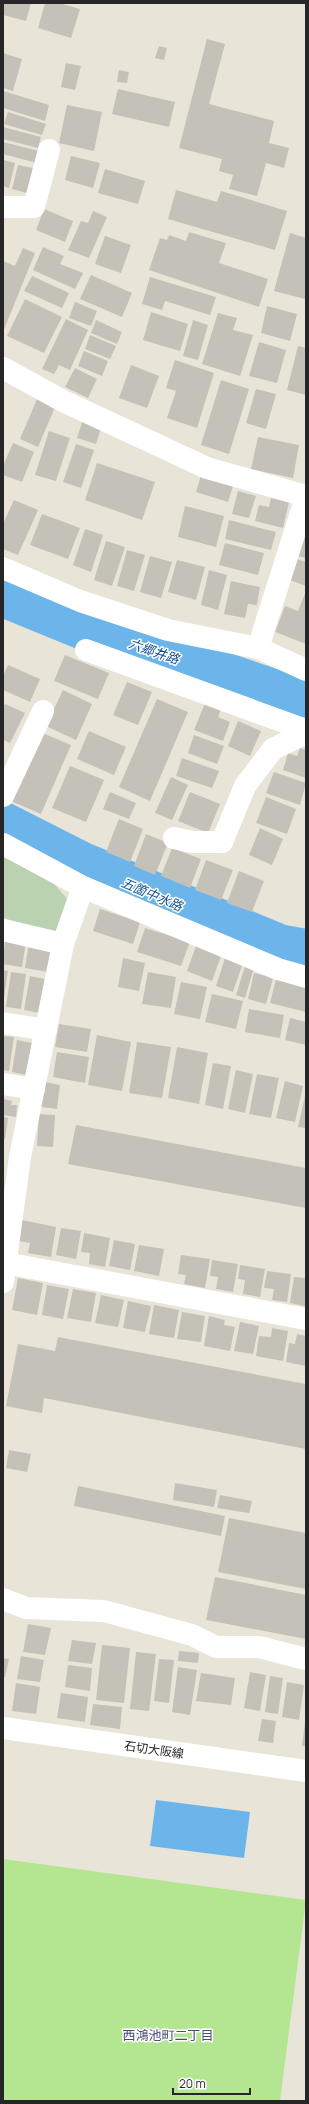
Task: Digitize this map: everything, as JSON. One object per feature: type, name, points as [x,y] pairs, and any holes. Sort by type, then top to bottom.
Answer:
[{"type":"street","points":[[3,207],[34,207],[49,150]]},
{"type":"street","points":[[3,368],[63,401],[207,468],[306,496],[258,648]]},
{"type":"street","points":[[3,568],[80,601],[168,630],[258,648],[306,670]]},
{"type":"street","points":[[86,650],[306,730]]},
{"type":"street","points":[[3,795],[43,711]]},
{"type":"street","points":[[174,838],[192,842],[222,842],[244,786],[273,749],[306,733]]},
{"type":"street","points":[[3,844],[83,887],[278,969],[306,978]]},
{"type":"street","points":[[83,887],[63,944],[20,1156],[4,1272],[306,1319]]},
{"type":"street","points":[[3,930],[63,944]]},
{"type":"street","points":[[3,1023],[46,1030]]},
{"type":"street","points":[[3,1084],[34,1089]]},
{"type":"street","points":[[3,1599],[26,1608],[104,1611],[192,1635],[216,1647],[259,1648],[306,1659]]},
{"type":"street","name":"石切大阪線","points":[[3,1728],[306,1771]]},
{"type":"green space","points":[[3,855],[50,879],[67,899],[55,933],[3,918]]},
{"type":"green space","points":[[3,1859],[306,1900],[280,2101],[3,2101]]},
{"type":"water","points":[[156,1800],[250,1812],[244,1858],[150,1846]]},
{"type":"building","points":[[3,3],[31,3],[26,21],[3,15]]},
{"type":"building","points":[[45,3],[59,3],[80,9],[71,38],[38,28]]},
{"type":"building","points":[[207,39],[225,44],[209,104],[274,121],[269,143],[289,148],[284,168],[266,163],[257,196],[229,189],[233,175],[219,171],[222,159],[179,148]]},
{"type":"building","points":[[159,46],[167,48],[164,60],[155,58]]},
{"type":"building","points":[[3,53],[22,59],[13,91],[3,88]]},
{"type":"building","points":[[66,63],[81,66],[75,90],[61,87]]},
{"type":"building","points":[[119,70],[129,72],[127,83],[117,82]]},
{"type":"building","points":[[118,89],[175,102],[169,127],[112,114]]},
{"type":"building","points":[[3,91],[49,105],[45,121],[3,108]]},
{"type":"building","points":[[67,105],[102,112],[94,151],[59,143]]},
{"type":"building","points":[[8,112],[46,124],[42,135],[4,124]]},
{"type":"building","points":[[3,127],[41,137],[38,148],[3,139]]},
{"type":"building","points":[[3,142],[39,151],[37,163],[3,154]]},
{"type":"building","points":[[71,156],[100,163],[93,188],[65,180]]},
{"type":"building","points":[[3,160],[15,163],[9,188],[3,186]]},
{"type":"building","points":[[18,165],[33,168],[27,193],[12,189]]},
{"type":"building","points":[[105,169],[145,181],[138,204],[98,193]]},
{"type":"building","points":[[176,190],[217,202],[221,191],[287,211],[275,250],[168,219]]},
{"type":"building","points":[[44,209],[73,221],[65,242],[36,230]]},
{"type":"building","points":[[93,211],[107,217],[89,258],[68,250],[81,221],[88,223]]},
{"type":"building","points":[[189,232],[226,243],[219,263],[268,279],[259,307],[149,270],[160,238],[167,240],[169,235],[186,241]]},
{"type":"building","points":[[290,233],[306,238],[305,299],[274,291]]},
{"type":"building","points":[[105,236],[131,245],[121,273],[95,264]]},
{"type":"building","points":[[43,247],[64,256],[60,264],[83,273],[75,289],[33,270]]},
{"type":"building","points":[[23,248],[35,253],[3,332],[3,261],[15,266]]},
{"type":"building","points":[[91,275],[132,293],[122,317],[80,299]]},
{"type":"building","points":[[32,276],[69,293],[62,308],[24,291]]},
{"type":"building","points":[[150,277],[216,297],[210,315],[165,301],[162,310],[142,304]]},
{"type":"building","points":[[25,299],[62,317],[44,353],[7,336]]},
{"type":"building","points":[[75,302],[97,311],[91,326],[69,318]]},
{"type":"building","points":[[267,306],[297,314],[290,341],[261,333]]},
{"type":"building","points":[[151,312],[188,324],[180,351],[143,340]]},
{"type":"building","points":[[218,313],[237,318],[233,330],[253,335],[240,376],[202,364]]},
{"type":"building","points":[[66,319],[88,330],[70,370],[59,365],[54,374],[42,369]]},
{"type":"building","points":[[96,320],[122,332],[117,344],[91,333]]},
{"type":"building","points":[[193,320],[208,325],[198,360],[183,356]]},
{"type":"building","points":[[90,335],[116,346],[110,359],[85,349]]},
{"type":"building","points":[[259,342],[286,350],[277,383],[249,376]]},
{"type":"building","points":[[298,346],[306,348],[306,395],[287,390]]},
{"type":"building","points":[[84,351],[108,361],[102,376],[78,366]]},
{"type":"building","points":[[175,360],[214,373],[197,428],[167,418],[176,391],[166,388]]},
{"type":"building","points":[[131,365],[159,376],[147,408],[119,398]]},
{"type":"building","points":[[75,368],[97,379],[88,398],[65,387]]},
{"type":"building","points":[[221,380],[249,389],[229,454],[201,445]]},
{"type":"building","points":[[256,389],[276,394],[266,429],[246,423]]},
{"type":"building","points":[[38,397],[56,405],[38,447],[20,439]]},
{"type":"building","points":[[83,419],[102,425],[96,444],[77,438]]},
{"type":"building","points":[[49,431],[70,438],[56,481],[35,475]]},
{"type":"building","points":[[258,437],[299,445],[293,478],[251,469]]},
{"type":"building","points":[[13,443],[34,452],[22,482],[3,475],[3,466]]},
{"type":"building","points":[[76,444],[94,450],[81,488],[63,482]]},
{"type":"building","points":[[97,463],[155,482],[142,520],[85,500]]},
{"type":"building","points":[[201,475],[233,486],[228,502],[196,492]]},
{"type":"building","points":[[238,491],[256,496],[249,518],[232,514]]},
{"type":"building","points":[[271,498],[289,502],[283,528],[255,521],[259,505],[269,507]]},
{"type":"building","points":[[14,500],[38,510],[18,555],[3,549],[3,524]]},
{"type":"building","points":[[185,506],[224,516],[216,547],[178,537]]},
{"type":"building","points":[[42,514],[80,528],[68,559],[30,545]]},
{"type":"building","points":[[229,520],[276,532],[271,550],[225,539]]},
{"type":"building","points":[[85,529],[103,535],[91,572],[73,565]]},
{"type":"building","points":[[306,534],[306,558],[298,556]]},
{"type":"building","points":[[106,541],[125,547],[112,586],[94,580]]},
{"type":"building","points":[[225,543],[264,553],[258,575],[219,565]]},
{"type":"building","points":[[127,550],[145,555],[134,591],[117,586]]},
{"type":"building","points":[[150,556],[172,562],[161,598],[140,592]]},
{"type":"building","points":[[297,559],[306,562],[306,586],[290,580]]},
{"type":"building","points":[[177,560],[205,567],[196,600],[168,592]]},
{"type":"building","points":[[209,570],[227,575],[218,610],[201,605]]},
{"type":"building","points":[[231,581],[260,587],[257,605],[248,604],[245,618],[224,614]]},
{"type":"building","points":[[306,591],[306,644],[275,632],[285,606],[298,611]]},
{"type":"building","points":[[65,655],[109,673],[98,699],[54,681]]},
{"type":"building","points":[[8,665],[40,679],[30,702],[3,690],[3,676]]},
{"type":"building","points":[[127,682],[152,692],[138,725],[113,715]]},
{"type":"building","points":[[63,690],[92,704],[76,740],[46,726]]},
{"type":"building","points":[[157,699],[188,712],[150,801],[119,787]]},
{"type":"building","points":[[205,703],[221,709],[218,717],[230,722],[223,741],[194,730]]},
{"type":"building","points":[[5,704],[25,713],[10,743],[3,740],[3,708]]},
{"type":"building","points":[[238,721],[261,731],[250,756],[228,746]]},
{"type":"building","points":[[89,731],[126,747],[114,775],[77,759]]},
{"type":"building","points":[[40,732],[71,745],[41,814],[11,801]]},
{"type":"building","points":[[194,735],[224,746],[217,764],[188,753]]},
{"type":"building","points":[[300,748],[306,750],[306,778],[283,770],[288,753],[297,756]]},
{"type":"building","points":[[182,758],[219,771],[212,788],[176,776]]},
{"type":"building","points":[[70,766],[104,780],[86,822],[52,808]]},
{"type":"building","points":[[274,772],[306,783],[300,805],[266,793]]},
{"type":"building","points":[[171,777],[188,785],[172,820],[155,813]]},
{"type":"building","points":[[110,792],[136,803],[129,819],[103,809]]},
{"type":"building","points":[[190,792],[220,804],[208,833],[178,821]]},
{"type":"building","points":[[266,797],[296,809],[287,834],[256,823]]},
{"type":"building","points":[[119,819],[143,829],[130,862],[106,852]]},
{"type":"building","points":[[260,828],[283,839],[272,865],[249,855]]},
{"type":"building","points":[[146,834],[168,843],[155,875],[134,866]]},
{"type":"building","points":[[172,848],[201,859],[190,888],[161,876]]},
{"type":"building","points":[[206,860],[233,870],[221,900],[195,890]]},
{"type":"building","points":[[239,871],[264,881],[252,912],[227,903]]},
{"type":"building","points":[[100,909],[140,922],[133,944],[93,931]]},
{"type":"building","points":[[145,928],[190,942],[181,966],[137,952]]},
{"type":"building","points":[[5,939],[26,942],[22,967],[3,964]]},
{"type":"building","points":[[29,943],[51,946],[48,972],[25,968]]},
{"type":"building","points":[[196,946],[221,956],[212,981],[187,971]]},
{"type":"building","points":[[123,958],[145,963],[139,991],[118,987]]},
{"type":"building","points":[[225,958],[243,963],[233,992],[216,986]]},
{"type":"building","points":[[245,966],[254,968],[245,998],[236,995]]},
{"type":"building","points":[[3,970],[8,971],[4,997],[3,997]]},
{"type":"building","points":[[11,972],[26,974],[21,1009],[6,1007]]},
{"type":"building","points":[[148,972],[176,977],[171,1008],[142,1004]]},
{"type":"building","points":[[254,973],[273,978],[266,1004],[248,999]]},
{"type":"building","points":[[30,976],[45,979],[39,1013],[24,1010]]},
{"type":"building","points":[[276,979],[306,986],[306,1012],[270,1003]]},
{"type":"building","points":[[181,982],[207,987],[200,1019],[174,1014]]},
{"type":"building","points":[[212,994],[243,1001],[236,1029],[205,1022]]},
{"type":"building","points":[[249,1009],[284,1015],[280,1038],[245,1032]]},
{"type":"building","points":[[290,1018],[306,1022],[306,1045],[285,1040]]},
{"type":"building","points":[[59,1024],[91,1029],[87,1052],[55,1047]]},
{"type":"building","points":[[97,1035],[131,1042],[122,1091],[88,1085]]},
{"type":"building","points":[[3,1036],[14,1037],[9,1071],[3,1070]]},
{"type":"building","points":[[17,1040],[32,1043],[26,1075],[12,1072]]},
{"type":"building","points":[[137,1042],[171,1047],[162,1098],[129,1093]]},
{"type":"building","points":[[177,1047],[208,1053],[199,1104],[168,1098]]},
{"type":"building","points":[[57,1052],[89,1057],[85,1083],[53,1077]]},
{"type":"building","points":[[213,1063],[231,1066],[223,1109],[205,1105]]},
{"type":"building","points":[[236,1070],[253,1074],[245,1113],[228,1109]]},
{"type":"building","points":[[257,1074],[279,1078],[271,1118],[249,1114]]},
{"type":"building","points":[[285,1081],[303,1086],[295,1122],[276,1118]]},
{"type":"building","points":[[45,1082],[60,1085],[57,1109],[41,1107]]},
{"type":"building","points":[[306,1096],[306,1128],[298,1127]]},
{"type":"building","points":[[3,1099],[12,1101],[11,1105],[17,1105],[16,1117],[3,1115]]},
{"type":"building","points":[[39,1114],[55,1115],[53,1147],[37,1146]]},
{"type":"building","points":[[3,1117],[8,1118],[5,1139],[3,1139]]},
{"type":"building","points":[[76,1125],[306,1168],[306,1208],[68,1164]]},
{"type":"building","points":[[22,1220],[56,1227],[51,1257],[28,1253],[30,1243],[19,1241]]},
{"type":"building","points":[[61,1228],[81,1231],[76,1259],[56,1255]]},
{"type":"building","points":[[84,1233],[110,1238],[105,1267],[89,1264],[90,1253],[81,1252]]},
{"type":"building","points":[[114,1240],[135,1244],[130,1270],[109,1266]]},
{"type":"building","points":[[139,1245],[164,1249],[159,1276],[134,1271]]},
{"type":"building","points":[[181,1255],[210,1259],[205,1288],[184,1284],[186,1275],[178,1274]]},
{"type":"building","points":[[212,1260],[238,1264],[233,1292],[216,1289],[218,1277],[210,1276]]},
{"type":"building","points":[[240,1265],[265,1269],[260,1297],[243,1294],[245,1280],[238,1279]]},
{"type":"building","points":[[267,1271],[291,1274],[287,1302],[272,1300],[274,1289],[264,1288]]},
{"type":"building","points":[[294,1277],[306,1278],[305,1306],[290,1303]]},
{"type":"building","points":[[18,1278],[43,1283],[37,1315],[12,1310]]},
{"type":"building","points":[[47,1285],[69,1289],[63,1319],[42,1315]]},
{"type":"building","points":[[73,1289],[96,1293],[91,1322],[67,1318]]},
{"type":"building","points":[[101,1295],[124,1300],[118,1327],[95,1323]]},
{"type":"building","points":[[128,1301],[151,1306],[145,1332],[123,1328]]},
{"type":"building","points":[[154,1305],[179,1310],[174,1338],[149,1334]]},
{"type":"building","points":[[182,1312],[205,1316],[201,1342],[177,1339]]},
{"type":"building","points":[[209,1316],[225,1320],[224,1325],[235,1327],[230,1351],[204,1346]]},
{"type":"building","points":[[240,1322],[259,1326],[253,1354],[234,1351]]},
{"type":"building","points":[[272,1328],[288,1331],[283,1361],[256,1356],[259,1336],[271,1337]]},
{"type":"building","points":[[297,1334],[306,1336],[306,1366],[286,1362],[289,1343],[295,1344]]},
{"type":"building","points":[[58,1337],[306,1384],[306,1449],[44,1398],[42,1413],[6,1406],[18,1344],[55,1351]]},
{"type":"building","points":[[9,1450],[31,1454],[27,1472],[6,1468]]},
{"type":"building","points":[[175,1483],[217,1490],[214,1507],[173,1500]]},
{"type":"building","points":[[78,1486],[225,1516],[221,1536],[74,1506]]},
{"type":"building","points":[[220,1495],[252,1501],[249,1513],[217,1508]]},
{"type":"building","points":[[229,1518],[306,1533],[306,1589],[218,1572]]},
{"type":"building","points":[[215,1577],[306,1595],[306,1639],[206,1620]]},
{"type":"building","points":[[28,1624],[51,1628],[45,1655],[23,1652]]},
{"type":"building","points":[[72,1640],[96,1643],[92,1664],[68,1661]]},
{"type":"building","points":[[102,1645],[130,1648],[124,1703],[96,1700]]},
{"type":"building","points":[[179,1651],[199,1653],[198,1663],[178,1661]]},
{"type":"building","points":[[136,1652],[156,1654],[149,1711],[130,1709]]},
{"type":"building","points":[[21,1656],[44,1660],[40,1682],[17,1679]]},
{"type":"building","points":[[3,1658],[9,1659],[5,1677],[3,1677]]},
{"type":"building","points":[[159,1659],[174,1660],[169,1703],[154,1701]]},
{"type":"building","points":[[68,1665],[92,1668],[90,1691],[65,1687]]},
{"type":"building","points":[[178,1667],[197,1670],[190,1715],[172,1712]]},
{"type":"building","points":[[250,1672],[266,1675],[260,1711],[244,1708]]},
{"type":"building","points":[[201,1673],[235,1678],[231,1705],[196,1701]]},
{"type":"building","points":[[270,1676],[283,1678],[278,1714],[265,1712]]},
{"type":"building","points":[[287,1682],[304,1685],[299,1720],[282,1717]]},
{"type":"building","points":[[16,1683],[40,1687],[36,1714],[12,1711]]},
{"type":"building","points":[[61,1693],[88,1697],[85,1722],[57,1718]]},
{"type":"building","points":[[93,1704],[122,1707],[120,1729],[90,1725]]},
{"type":"building","points":[[262,1719],[276,1721],[273,1743],[258,1741]]},
{"type":"building","points":[[305,1722],[306,1746],[302,1746]]},
{"type":"waterway","name":"六郷井路","points":[[3,594],[96,632],[306,703]]},
{"type":"waterway","name":"五箇中水路","points":[[3,825],[82,865],[279,947],[306,952]]},
{"type":"district","name":"西鴻池町二丁目","points":[[168,2035]]}]
